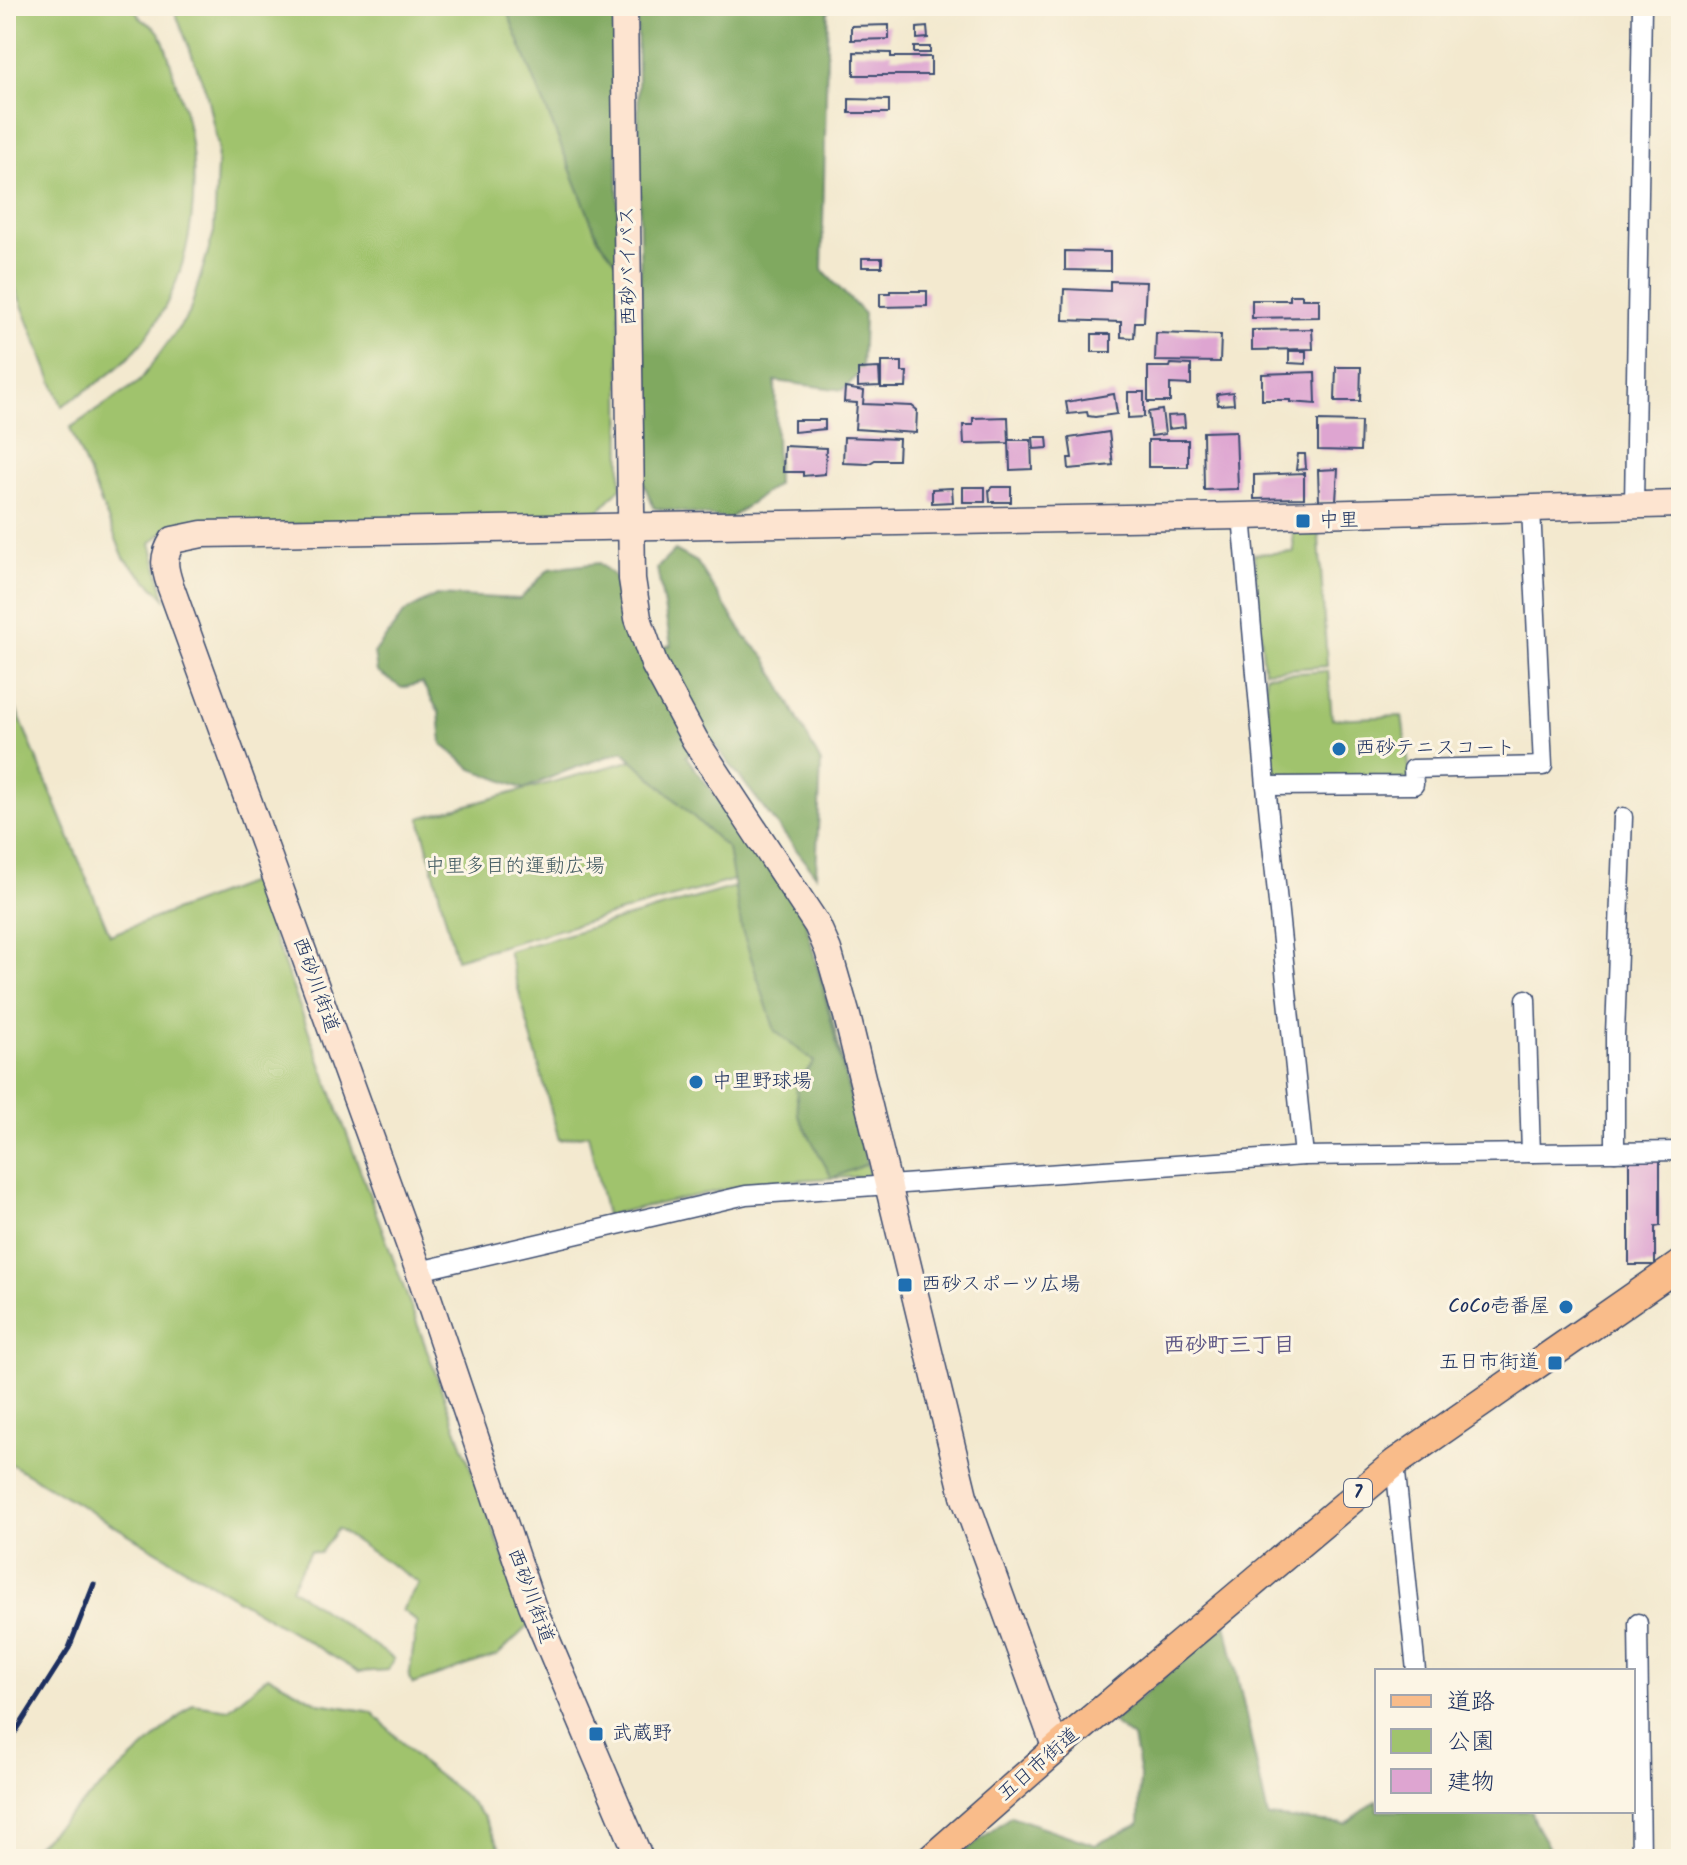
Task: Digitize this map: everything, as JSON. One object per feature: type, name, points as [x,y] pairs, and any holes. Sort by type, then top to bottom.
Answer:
[{"type":"main road","name":"五日市街道","points":[[931,1859],[1056,1749],[1395,1463],[1681,1264]]},
{"type":"street","name":"西砂バイパス","points":[[624,6],[632,579],[636,605],[654,664],[695,740],[804,904],[828,950],[847,1016],[964,1496],[1056,1749]]},
{"type":"street","points":[[1634,504],[1642,6]]},
{"type":"street","name":"西砂川街道","points":[[640,1859],[532,1605],[419,1271],[170,585],[164,565],[165,551],[173,540],[202,534],[1242,516],[1681,504]]},
{"type":"street","points":[[1266,786],[1414,785],[1413,769],[1543,766],[1531,508]]},
{"type":"street","points":[[1242,516],[1304,1156]]},
{"type":"street","points":[[1615,1152],[1615,1034],[1623,817]]},
{"type":"street","points":[[1526,999],[1535,1032],[1531,1153]]},
{"type":"street","points":[[419,1271],[746,1195],[1304,1156],[1681,1151]]},
{"type":"street","points":[[1395,1463],[1416,1669]]},
{"type":"street","points":[[1638,1623],[1641,1859]]},
{"type":"green space","points":[[6,6],[134,6],[139,17],[158,31],[164,42],[186,116],[192,150],[191,220],[185,254],[159,318],[122,364],[62,406],[6,265]]},
{"type":"green space","points":[[173,6],[505,6],[598,238],[619,265],[621,487],[594,516],[167,528],[151,543],[165,598],[124,558],[70,428],[139,382],[189,314],[214,232],[218,146],[206,91]]},
{"type":"green space","points":[[505,6],[615,6],[619,265],[598,238]]},
{"type":"green space","points":[[637,6],[828,6],[822,270],[864,314],[862,371],[843,390],[775,381],[777,484],[729,519],[654,508],[643,482]]},
{"type":"green space","points":[[1318,522],[1327,666],[1264,671],[1254,554],[1294,552],[1292,524]]},
{"type":"green space","points":[[675,550],[697,562],[745,637],[766,658],[821,763],[816,875],[711,740],[686,756],[805,918],[867,1164],[832,1178],[798,1115],[796,1084],[814,1062],[775,1031],[742,930],[728,849],[623,751],[524,789],[472,769],[442,744],[439,712],[422,683],[402,688],[377,672],[374,653],[405,612],[436,595],[520,599],[549,569],[599,563],[620,581],[642,653],[671,645],[657,568]]},
{"type":"green space","name":"西砂テニスコート","points":[[1328,671],[1332,719],[1402,716],[1411,780],[1274,779],[1265,675]]},
{"type":"green space","points":[[6,685],[110,935],[253,881],[529,1625],[498,1655],[413,1684],[409,1678],[417,1622],[402,1610],[419,1583],[337,1529],[320,1553],[310,1551],[291,1588],[394,1659],[388,1670],[359,1672],[6,1461]]},
{"type":"green space","name":"中里多目的運動広場","points":[[667,751],[762,872],[456,959],[420,818]]},
{"type":"green space","name":"中里野球場","points":[[767,878],[803,930],[824,983],[870,1176],[760,1182],[606,1215],[588,1134],[559,1140],[508,951]]},
{"type":"green space","points":[[1226,1624],[1268,1817],[1346,1824],[1375,1802],[1375,1813],[1532,1813],[1552,1859],[955,1859],[1011,1816],[1095,1845],[1139,1824],[1140,1775],[1133,1738],[1112,1722]]},
{"type":"green space","points":[[268,1676],[319,1703],[372,1712],[423,1764],[461,1793],[484,1817],[506,1859],[21,1859],[193,1704],[229,1709]]},
{"type":"building","points":[[889,25],[889,39],[851,40],[851,26]]},
{"type":"building","points":[[927,27],[928,38],[917,39],[917,28]]},
{"type":"building","points":[[914,47],[930,47],[930,53],[914,53]]},
{"type":"building","points":[[854,52],[891,53],[891,57],[931,57],[931,75],[854,75]]},
{"type":"building","points":[[849,99],[889,100],[889,113],[849,113]]},
{"type":"building","points":[[1065,251],[1110,252],[1110,271],[1065,270]]},
{"type":"building","points":[[862,258],[882,258],[882,267],[862,267]]},
{"type":"building","points":[[1110,281],[1146,282],[1144,322],[1135,322],[1134,338],[1121,337],[1121,322],[1063,320],[1064,289],[1110,291]]},
{"type":"building","points":[[927,291],[927,306],[880,307],[880,293]]},
{"type":"building","points":[[1290,295],[1319,299],[1319,317],[1252,318],[1252,300],[1290,300]]},
{"type":"building","points":[[1312,329],[1313,349],[1252,350],[1252,330]]},
{"type":"building","points":[[1156,333],[1221,335],[1220,362],[1155,361]]},
{"type":"building","points":[[1092,334],[1111,334],[1111,352],[1092,352]]},
{"type":"building","points":[[1289,351],[1306,351],[1306,364],[1289,363]]},
{"type":"building","points":[[881,362],[902,362],[902,372],[907,372],[906,388],[881,388]]},
{"type":"building","points":[[1171,364],[1191,365],[1191,385],[1170,384],[1170,402],[1148,402],[1148,367],[1170,367]]},
{"type":"building","points":[[1336,367],[1361,367],[1360,401],[1335,401]]},
{"type":"building","points":[[879,368],[880,386],[858,387],[858,369]]},
{"type":"building","points":[[1315,372],[1316,404],[1262,400],[1262,374]]},
{"type":"building","points":[[845,388],[864,391],[863,404],[912,406],[917,410],[916,433],[855,429],[857,403],[844,402]]},
{"type":"building","points":[[1128,392],[1144,392],[1144,417],[1128,418]]},
{"type":"building","points":[[1233,392],[1234,404],[1218,405],[1217,394]]},
{"type":"building","points":[[1114,394],[1117,414],[1095,417],[1088,416],[1087,412],[1068,414],[1066,402]]},
{"type":"building","points":[[1162,410],[1165,434],[1151,436],[1148,412]]},
{"type":"building","points":[[1184,415],[1185,427],[1168,429],[1167,416]]},
{"type":"building","points":[[1008,417],[1009,443],[964,444],[963,425],[973,425],[973,418]]},
{"type":"building","points":[[794,420],[825,420],[825,429],[794,432]]},
{"type":"building","points":[[1318,421],[1361,422],[1360,451],[1318,450]]},
{"type":"building","points":[[1236,431],[1238,489],[1204,490],[1203,432]]},
{"type":"building","points":[[1109,432],[1113,465],[1069,469],[1068,458],[1072,458],[1069,438]]},
{"type":"building","points":[[844,437],[899,439],[898,460],[843,463]]},
{"type":"building","points":[[1033,437],[1047,437],[1048,448],[1034,449]]},
{"type":"building","points":[[1009,440],[1031,440],[1032,469],[1010,470]]},
{"type":"building","points":[[1148,440],[1188,440],[1188,467],[1148,467]]},
{"type":"building","points":[[784,446],[826,448],[825,474],[803,476],[803,472],[783,472]]},
{"type":"building","points":[[1298,454],[1305,454],[1306,469],[1296,470]]},
{"type":"building","points":[[1338,469],[1336,501],[1319,501],[1318,470]]},
{"type":"building","points":[[1304,473],[1304,498],[1254,499],[1254,475]]},
{"type":"building","points":[[963,487],[985,487],[985,502],[963,502]]},
{"type":"building","points":[[992,487],[1011,487],[1011,502],[990,502],[989,490]]},
{"type":"building","points":[[952,488],[953,502],[932,503],[932,489]]},
{"type":"building","points":[[1629,1158],[1660,1158],[1660,1226],[1655,1227],[1655,1265],[1629,1265]]},
{"type":"railway","points":[[6,1747],[69,1648],[94,1584]]},
{"type":"place","name":"中里","points":[[1303,521]]},
{"type":"place","name":"西砂テニスコート","points":[[1339,749]]},
{"type":"place","name":"中里野球場","points":[[696,1082]]},
{"type":"place","name":"西砂スポーツ広場","points":[[905,1285]]},
{"type":"place","name":"CoCo壱番屋","points":[[1566,1307]]},
{"type":"place","name":"五日市街道","points":[[1555,1363]]},
{"type":"place","name":"武蔵野","points":[[596,1734]]},
{"type":"district","name":"西砂町三丁目","points":[[1229,1346]]}]
